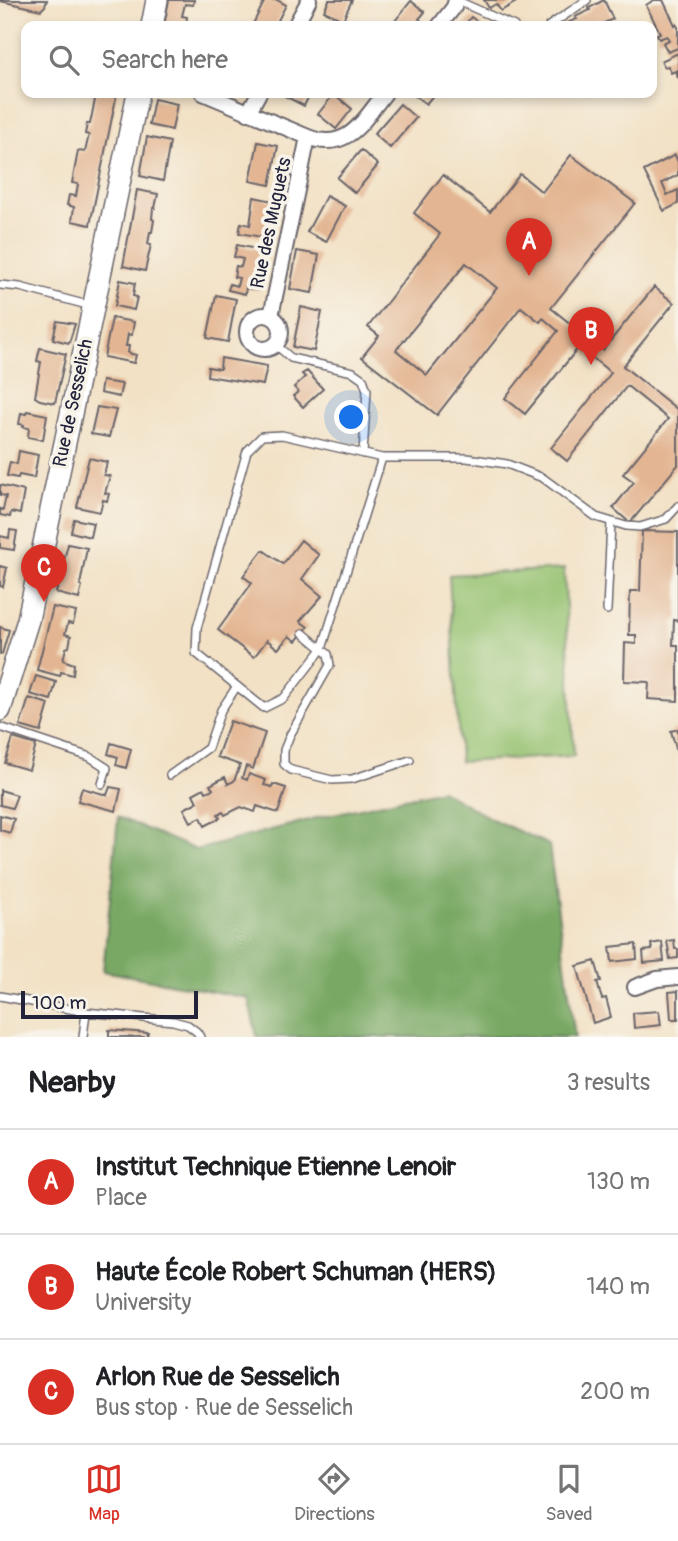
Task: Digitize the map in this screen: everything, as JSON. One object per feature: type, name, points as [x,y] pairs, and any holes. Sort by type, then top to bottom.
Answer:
[{"type":"street","points":[[153,21],[157,0]]},
{"type":"street","points":[[298,21],[309,0]]},
{"type":"street","points":[[443,21],[456,0]]},
{"type":"street","name":"Rue de Sesselich","points":[[0,710],[28,621],[137,98]]},
{"type":"street","points":[[214,98],[319,141],[329,142],[345,138],[381,98]]},
{"type":"street","points":[[248,113],[256,98]]},
{"type":"street","name":"Rue des Muguets","points":[[271,316],[309,137]]},
{"type":"street","name":"Rue des Muguets","points":[[260,315],[271,316],[279,324],[281,335],[276,345],[266,350],[250,343],[246,332],[254,318],[260,315]]},
{"type":"street","points":[[635,987],[657,979],[678,977]]},
{"type":"lane","points":[[456,0],[503,21]]},
{"type":"lane","points":[[556,21],[587,0]]},
{"type":"lane","points":[[0,285],[20,287],[93,306]]},
{"type":"lane","name":"Rue des Muguets","points":[[276,345],[291,358],[353,372],[363,379],[367,390],[363,454]]},
{"type":"lane","points":[[382,458],[322,649],[284,698],[264,708],[196,653],[197,628],[247,451],[262,436],[282,435],[382,458],[467,457],[507,464],[543,478],[596,517],[626,526],[640,527],[666,519],[678,506]]},
{"type":"lane","points":[[607,610],[611,522]]},
{"type":"lane","points":[[303,633],[328,654],[330,665],[290,735],[284,750],[284,764],[291,770],[332,779],[352,779],[410,760]]},
{"type":"lane","points":[[170,775],[208,748],[221,710],[237,686]]},
{"type":"lane","points":[[0,727],[90,757],[107,768],[102,784]]},
{"type":"lane","points":[[0,996],[86,1012],[173,1021],[188,1025],[200,1037]]},
{"type":"lane","points":[[83,1037],[86,1012]]},
{"type":"green space","points":[[564,569],[574,756],[460,762],[449,575]]},
{"type":"green space","points":[[441,790],[492,819],[549,845],[575,1037],[257,1037],[248,998],[103,971],[118,817],[196,850],[320,817]]},
{"type":"building","points":[[0,0],[47,0],[41,10]]},
{"type":"building","points":[[169,0],[194,0],[193,5],[185,4],[182,16],[187,17],[187,21],[165,21]]},
{"type":"building","points":[[265,0],[277,0],[286,5],[278,21],[254,21]]},
{"type":"building","points":[[329,0],[352,0],[343,20],[324,11]]},
{"type":"building","points":[[484,0],[516,2],[501,11],[496,4],[489,8]]},
{"type":"building","points":[[604,0],[613,19],[572,21],[590,10],[589,8]]},
{"type":"building","points":[[654,0],[663,0],[678,27],[678,48],[668,52],[663,43],[669,40],[667,36],[659,39],[657,21],[654,21],[646,5]]},
{"type":"building","points":[[411,1],[425,12],[419,19],[421,21],[395,21]]},
{"type":"building","points":[[678,53],[678,78],[675,71],[671,73],[668,66],[665,67],[661,61]]},
{"type":"building","points":[[95,98],[116,98],[90,225],[72,221],[74,207],[67,205],[69,195],[76,196],[78,184],[72,183],[78,151],[85,152],[89,135],[85,134],[87,124],[90,124]]},
{"type":"building","points":[[289,98],[308,98],[304,106]]},
{"type":"building","points":[[331,98],[339,98],[352,109],[336,129],[318,114]]},
{"type":"building","points":[[418,98],[431,98],[426,104]]},
{"type":"building","points":[[154,99],[177,104],[172,130],[149,125]]},
{"type":"building","points":[[400,104],[416,118],[390,148],[374,134]]},
{"type":"building","points":[[147,137],[170,142],[163,181],[140,176]]},
{"type":"building","points":[[258,142],[278,146],[270,185],[250,181]]},
{"type":"building","points":[[361,150],[378,165],[355,193],[337,178]]},
{"type":"building","points":[[571,155],[635,203],[551,308],[603,350],[654,287],[674,303],[623,366],[678,410],[678,465],[630,523],[613,508],[634,482],[623,474],[668,419],[627,386],[567,461],[551,448],[611,373],[579,347],[525,414],[505,398],[558,331],[543,318],[540,322],[521,307],[437,415],[362,357],[379,336],[368,327],[440,234],[414,213],[443,175],[490,212],[520,174],[542,192]],"holes":[[[466,263],[497,288],[427,375],[396,350]]]},
{"type":"building","points":[[675,155],[678,175],[662,183],[667,195],[678,190],[678,204],[664,211],[644,171]]},
{"type":"building","points":[[137,190],[158,194],[153,208],[154,220],[148,244],[151,245],[145,271],[123,266]]},
{"type":"building","points":[[326,196],[345,206],[326,242],[307,232]]},
{"type":"building","points":[[254,197],[273,201],[268,238],[239,233],[241,223],[250,225]]},
{"type":"building","points":[[237,245],[265,251],[258,290],[246,288],[245,294],[228,290],[230,284],[237,286],[239,278],[234,277],[236,266],[241,267],[243,259],[234,257]]},
{"type":"building","points":[[297,251],[319,255],[312,293],[290,289]]},
{"type":"building","points":[[120,280],[135,283],[133,296],[137,297],[134,310],[115,306]]},
{"type":"building","points":[[216,295],[236,299],[228,342],[207,338]]},
{"type":"building","points":[[301,307],[322,312],[314,351],[293,347]]},
{"type":"building","points":[[112,318],[134,322],[132,335],[128,334],[126,346],[129,346],[128,353],[136,355],[134,363],[104,357]]},
{"type":"building","points":[[57,321],[75,324],[69,343],[53,339]]},
{"type":"building","points":[[40,348],[66,354],[55,403],[35,397],[41,362],[37,361]]},
{"type":"building","points":[[221,358],[267,366],[263,385],[207,376],[208,367],[220,369]]},
{"type":"building","points":[[307,371],[323,389],[303,407],[293,396],[298,392],[294,387],[305,377],[302,374]]},
{"type":"building","points":[[102,381],[122,384],[119,397],[100,393]]},
{"type":"building","points":[[97,407],[116,410],[109,437],[91,434]]},
{"type":"building","points":[[27,411],[47,415],[43,440],[28,437],[29,428],[19,424],[21,413],[26,414]]},
{"type":"building","points":[[19,451],[38,455],[34,478],[7,476],[10,462],[17,464]]},
{"type":"building","points":[[89,458],[107,462],[104,475],[110,476],[105,493],[109,494],[107,501],[103,500],[100,512],[77,507]]},
{"type":"building","points":[[0,485],[24,491],[20,514],[11,512],[10,517],[0,515],[6,496],[0,495]]},
{"type":"building","points":[[74,519],[93,523],[90,537],[71,532]]},
{"type":"building","points":[[10,530],[17,531],[14,550],[0,548],[0,536],[9,538]]},
{"type":"building","points":[[642,531],[678,532],[678,621],[674,620],[673,645],[678,645],[678,701],[648,699],[649,682],[624,681],[625,643],[636,644],[636,635],[629,635],[630,591],[640,591]]},
{"type":"building","points":[[301,540],[319,555],[302,579],[322,596],[300,621],[308,627],[296,641],[289,636],[278,649],[267,640],[254,657],[218,630],[252,583],[243,576],[263,550],[283,564]]},
{"type":"building","points":[[68,544],[87,548],[79,599],[56,593]]},
{"type":"building","points":[[0,566],[7,568],[3,587],[0,586]]},
{"type":"building","points":[[53,607],[76,612],[73,624],[68,623],[65,634],[71,636],[63,660],[74,664],[73,675],[61,672],[60,676],[37,670]]},
{"type":"building","points":[[0,627],[9,630],[2,654],[0,654]]},
{"type":"building","points":[[36,676],[56,682],[51,700],[30,694]]},
{"type":"building","points":[[29,698],[49,704],[41,732],[20,726]]},
{"type":"building","points":[[230,721],[265,733],[253,769],[246,766],[242,778],[247,780],[249,774],[266,780],[264,785],[272,787],[273,784],[286,788],[278,813],[257,806],[255,812],[241,807],[225,815],[223,812],[218,814],[220,818],[205,826],[201,817],[191,822],[184,809],[197,802],[193,794],[204,788],[206,792],[213,789],[210,785],[225,777],[228,784],[234,781],[240,765],[217,757]]},
{"type":"building","points":[[678,729],[678,752],[677,752],[671,731]]},
{"type":"building","points":[[13,738],[36,745],[29,770],[5,763]]},
{"type":"building","points":[[111,743],[131,749],[126,768],[116,765],[118,757],[108,754]]},
{"type":"building","points":[[110,787],[121,789],[116,811],[78,801],[82,788],[107,795]]},
{"type":"building","points":[[0,790],[17,795],[12,808],[0,805]]},
{"type":"building","points":[[0,815],[14,819],[10,833],[0,830]]},
{"type":"building","points":[[674,940],[678,958],[670,959],[667,941]]},
{"type":"building","points":[[662,942],[664,961],[644,963],[643,951],[652,950],[651,944]]},
{"type":"building","points":[[636,944],[637,959],[612,962],[610,947]]},
{"type":"building","points":[[595,961],[601,981],[597,982],[600,993],[602,999],[606,998],[611,1017],[593,1023],[577,966]]},
{"type":"building","points":[[678,991],[678,1019],[671,1019],[669,992]]},
{"type":"building","points":[[659,1011],[661,1025],[634,1028],[633,1013]]},
{"type":"building","points":[[109,1030],[148,1033],[147,1037],[109,1037]]},
{"type":"place","name":"Institut Technique Etienne Lenoir","points":[[529,276]]},
{"type":"place","name":"Haute École Robert Schuman (HERS)","points":[[591,365]]},
{"type":"place","name":"Arlon Rue de Sesselich","points":[[44,602]]}]
